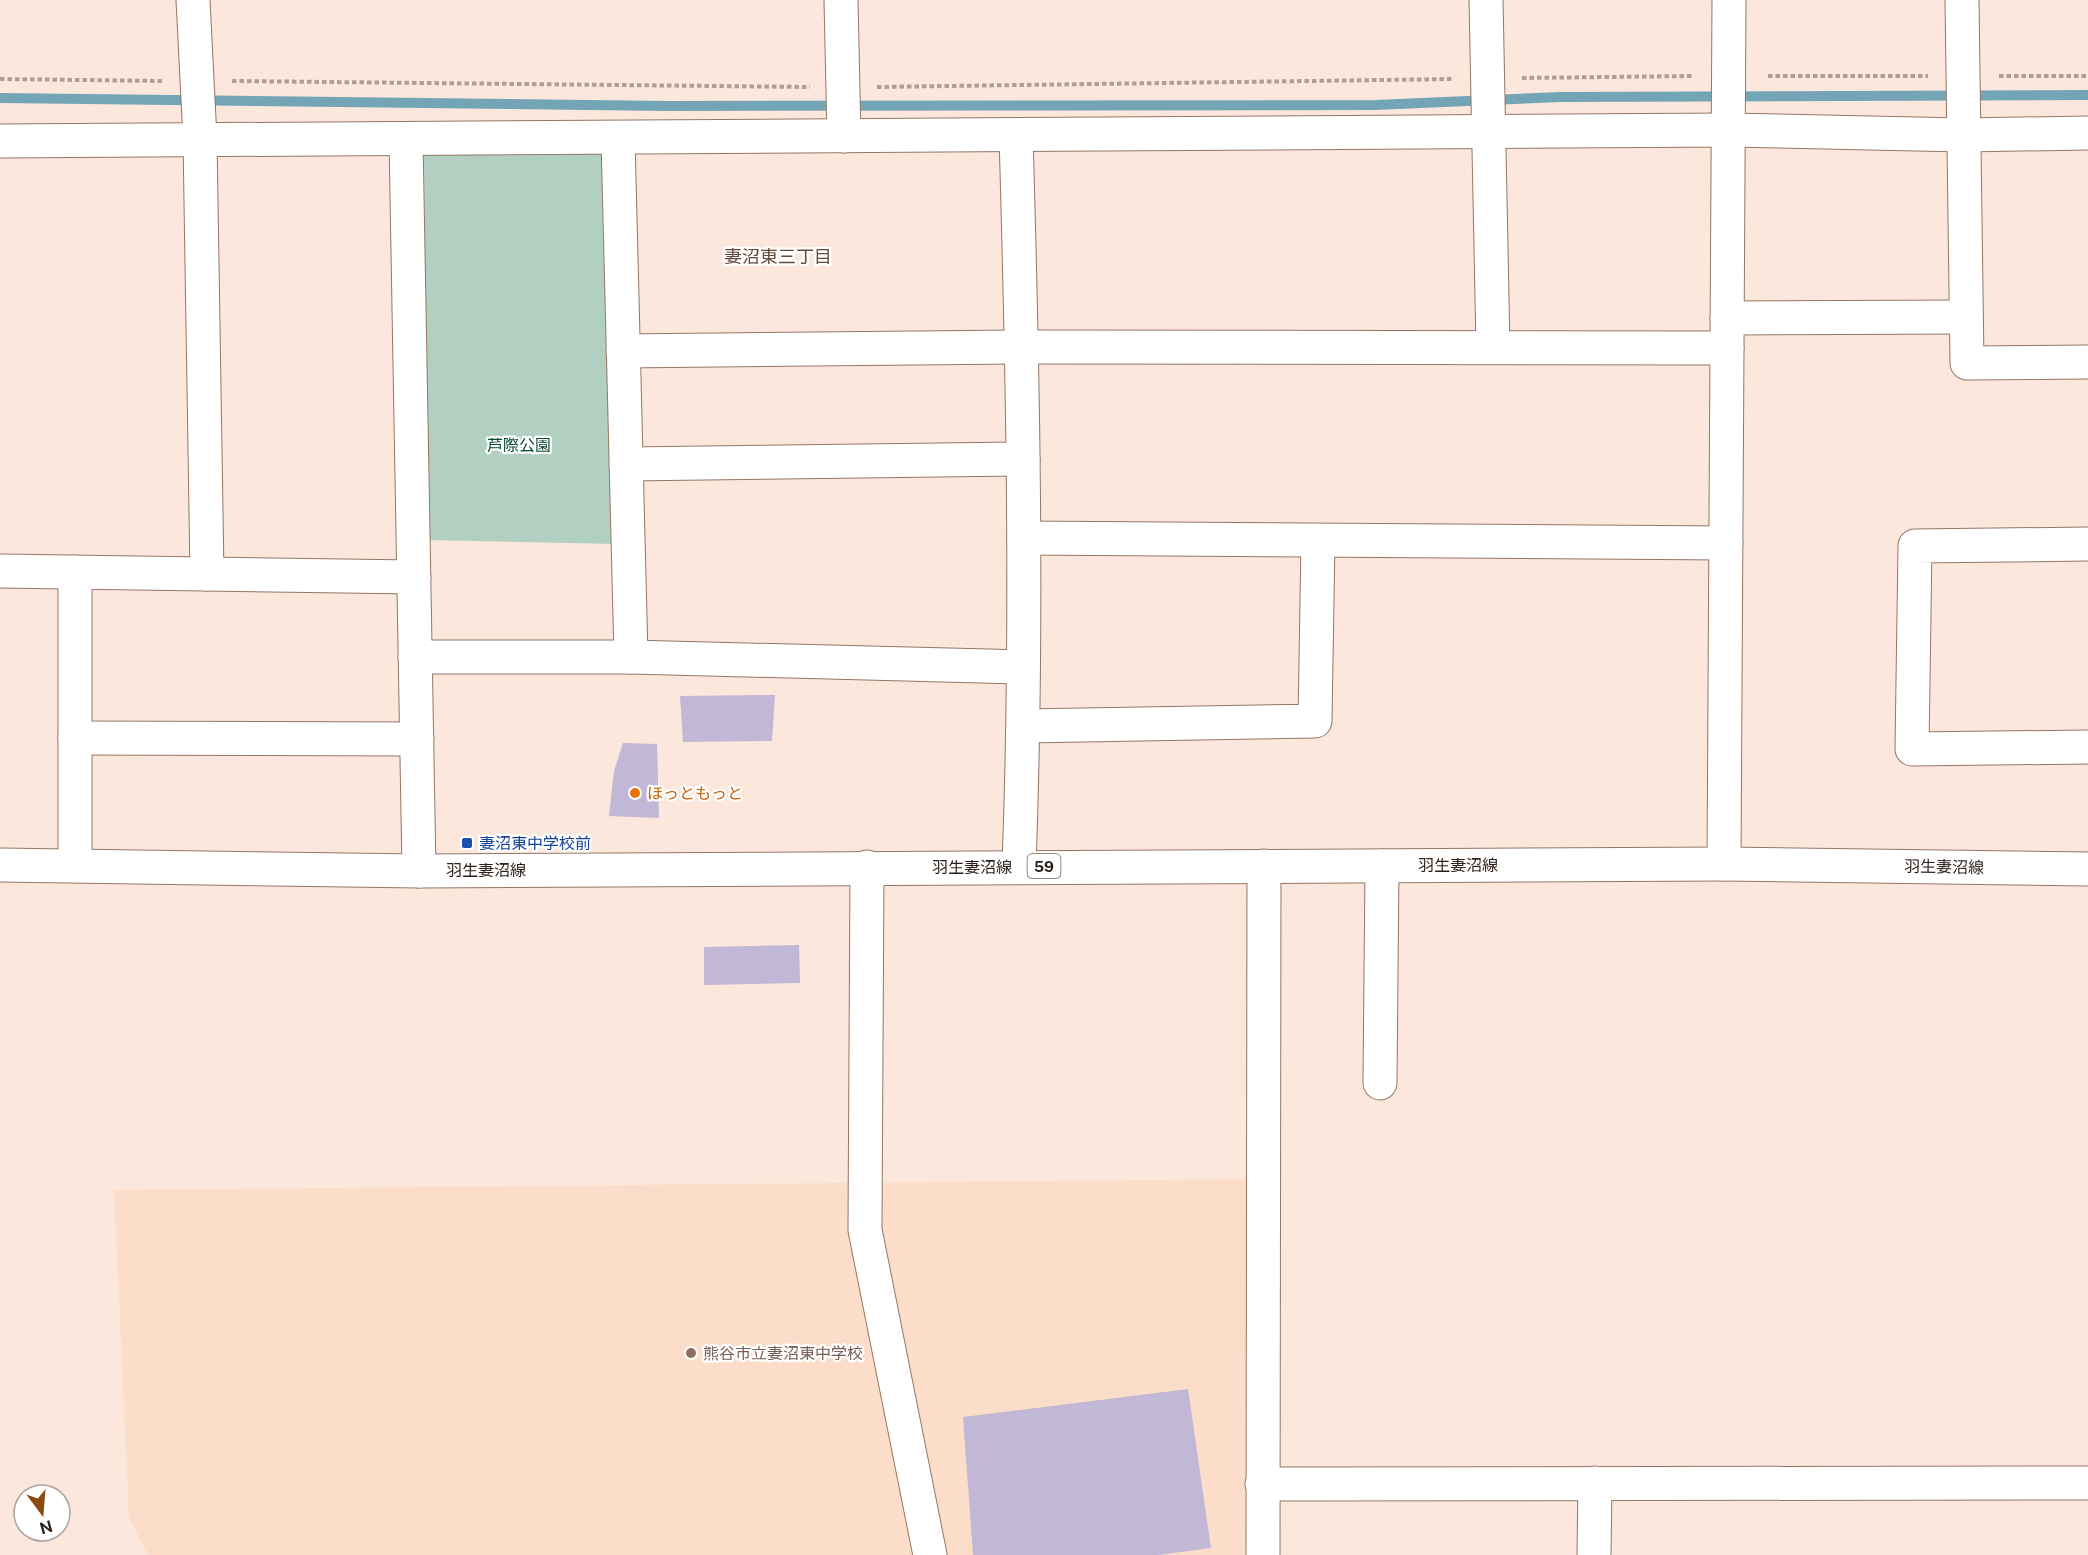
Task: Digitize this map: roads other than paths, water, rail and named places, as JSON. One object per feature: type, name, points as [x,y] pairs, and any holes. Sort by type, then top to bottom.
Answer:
[{"type":"street","points":[[193,0],[200,139],[207,574]]},
{"type":"street","points":[[841,0],[844,136]]},
{"type":"street","points":[[1486,0],[1494,347]]},
{"type":"street","points":[[1724,864],[1729,0]]},
{"type":"street","points":[[1962,0],[1967,363],[2088,362]]},
{"type":"street","points":[[0,141],[1728,130],[1964,135],[2088,133]]},
{"type":"street","points":[[1016,135],[1024,538],[1024,726],[1019,866]]},
{"type":"street","points":[[618,138],[631,657]]},
{"type":"street","points":[[406,139],[419,871]]},
{"type":"street","points":[[623,351],[1022,347],[1494,347],[1966,317]]},
{"type":"street","points":[[626,464],[1023,459]]},
{"type":"street","points":[[1024,538],[1726,543]]},
{"type":"street","points":[[1024,726],[1315,721],[1318,541]]},
{"type":"street","points":[[2088,544],[1915,546],[1912,748],[2088,747]]},
{"type":"street","points":[[0,571],[414,578]]},
{"type":"street","points":[[75,572],[75,865]]},
{"type":"street","points":[[415,657],[631,657],[1023,667]]},
{"type":"street","points":[[75,738],[417,739]]},
{"type":"street","name":"羽生妻沼線","points":[[0,865],[419,871],[1724,864],[2088,869]]},
{"type":"street","points":[[1263,1555],[1264,866]]},
{"type":"street","points":[[1380,1083],[1382,866]]},
{"type":"street","points":[[867,867],[866,1230],[930,1555]]},
{"type":"street","points":[[1594,1555],[1595,1483]]},
{"type":"street","points":[[1262,1484],[2088,1483]]},
{"type":"waterway","points":[[0,98],[669,106],[1375,105],[1561,97],[2088,95]]},
{"type":"place","name":"ほっともっと","points":[[635,793]]},
{"type":"place","name":"妻沼東中学校前","points":[[467,843]]},
{"type":"place","name":"熊谷市立妻沼東中学校","points":[[691,1353]]},
{"type":"district","name":"妻沼東三丁目","points":[[778,256]]},
{"type":"park label","name":"芦際公園","points":[[519,445]]}]
